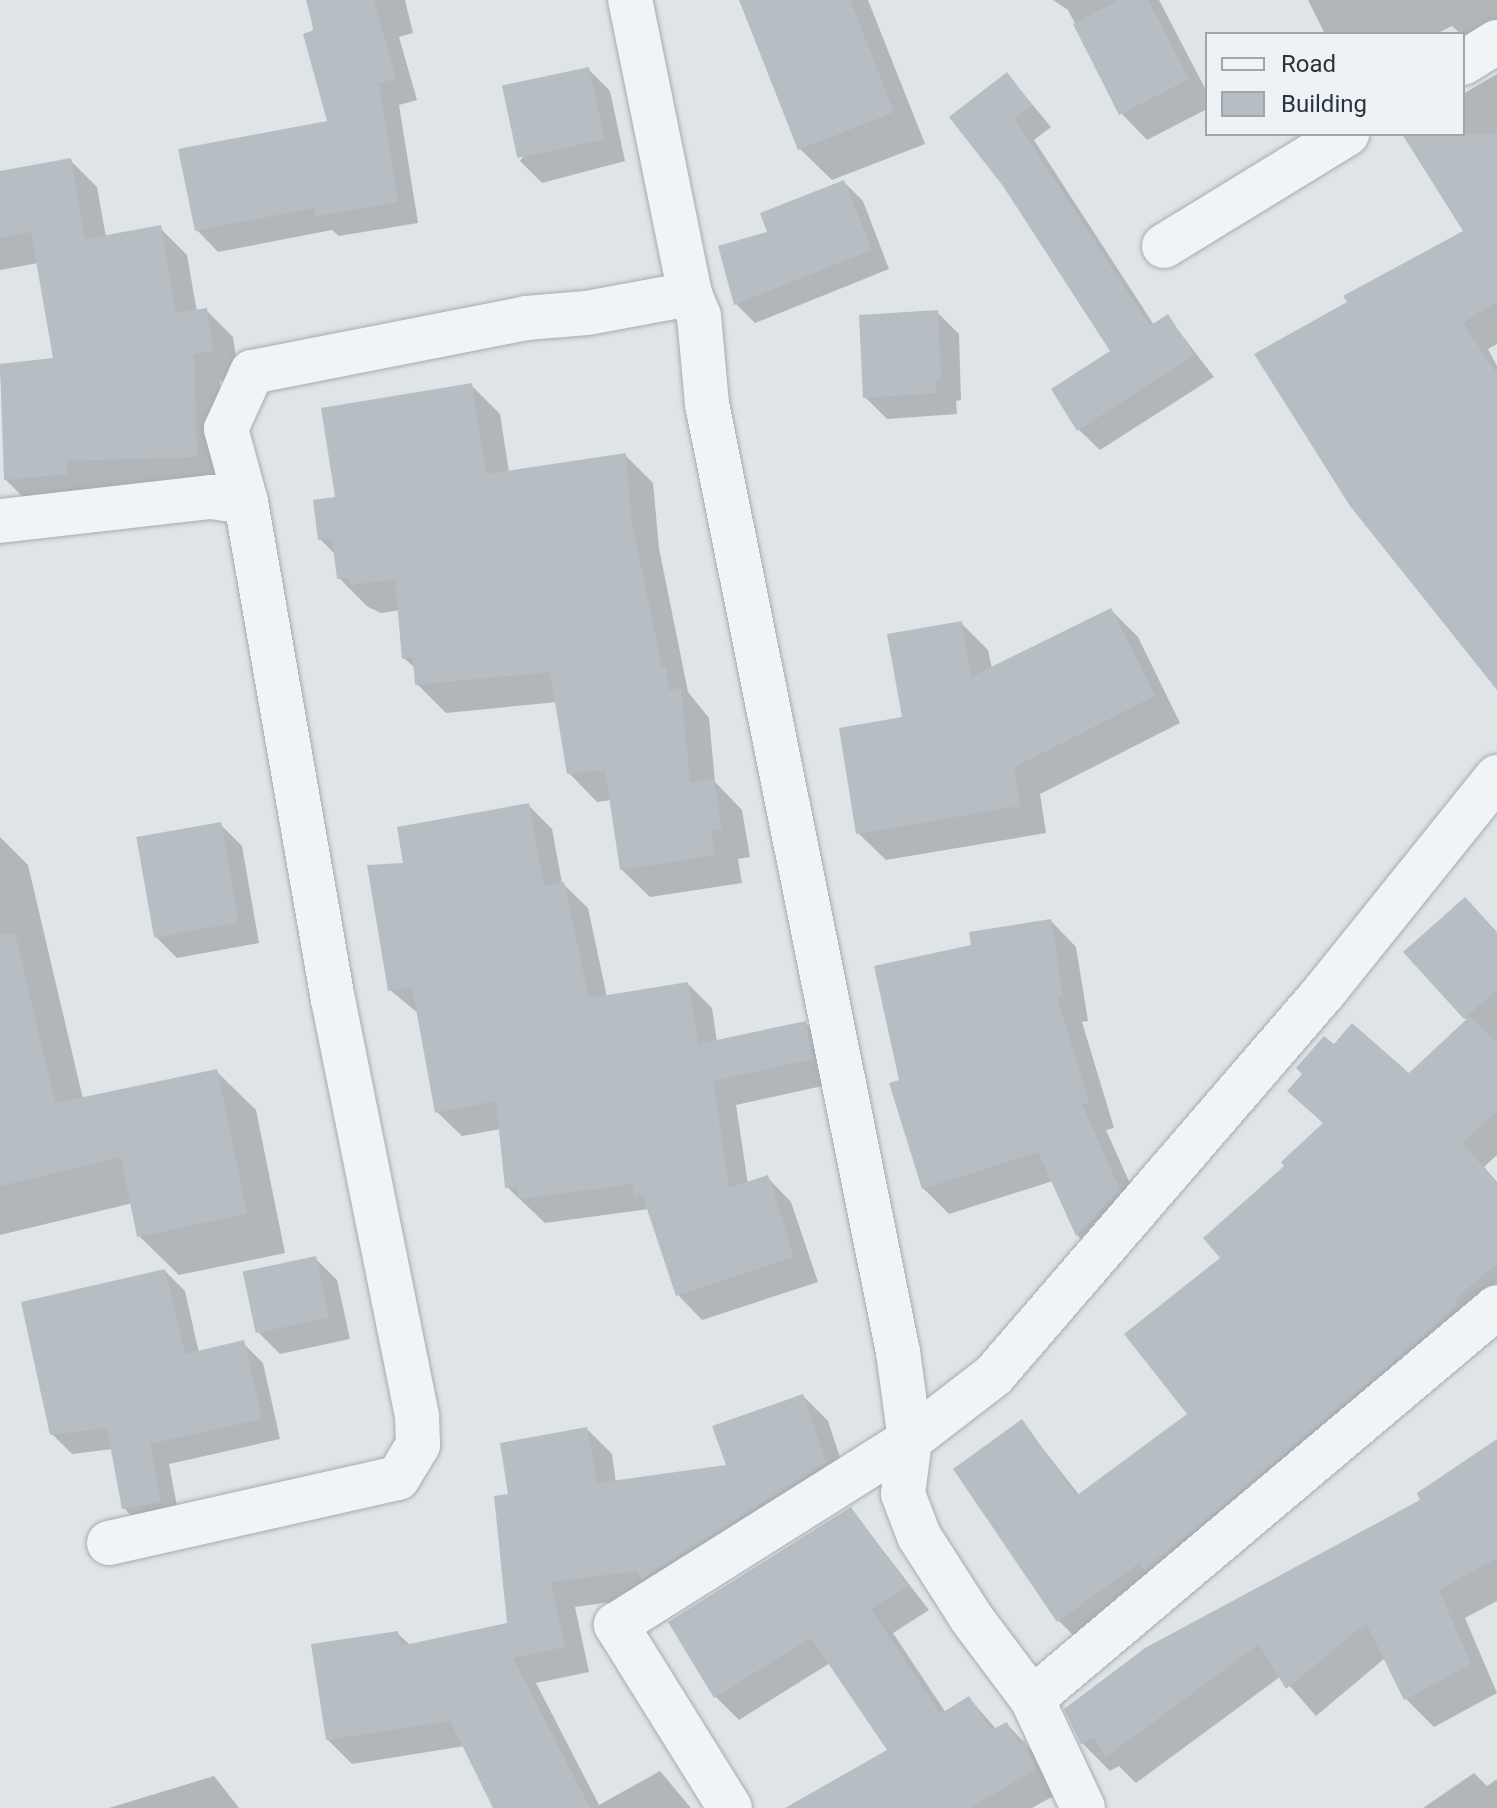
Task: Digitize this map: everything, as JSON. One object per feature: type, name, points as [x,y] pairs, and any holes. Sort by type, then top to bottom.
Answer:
[{"type":"street","points":[[630,0],[690,294],[699,316],[707,404],[898,1352],[910,1440],[903,1494],[919,1536],[1032,1699],[1083,1808]]},
{"type":"street","points":[[1465,62],[1497,42]]},
{"type":"street","points":[[1164,246],[1344,136]]},
{"type":"street","points":[[109,1543],[398,1478],[418,1445],[417,1416],[333,1000],[246,502],[226,429],[252,372],[526,318],[690,294]]},
{"type":"street","points":[[0,521],[211,497],[246,502]]},
{"type":"street","points":[[730,1808],[616,1625],[910,1440],[994,1375],[1324,992],[1497,777]]},
{"type":"street","points":[[1032,1699],[1497,1307]]},
{"type":"building","points":[[306,0],[374,0],[396,79],[379,83],[398,202],[315,216],[314,208],[195,231],[178,149],[327,121],[303,34],[314,30]]},
{"type":"building","points":[[739,0],[850,0],[894,112],[798,150]]},
{"type":"building","points":[[1119,0],[1148,0],[1189,79],[1119,115],[1073,24]]},
{"type":"building","points":[[589,67],[604,139],[517,158],[502,86]]},
{"type":"building","points":[[1007,72],[1032,105],[1014,118],[1150,326],[1168,314],[1194,355],[1077,431],[1051,389],[1110,351],[1003,186],[949,117]]},
{"type":"building","points":[[1497,134],[1497,301],[1463,323],[1497,374],[1497,690],[1350,506],[1254,354],[1347,302],[1343,296],[1463,231],[1403,136]]},
{"type":"building","points":[[71,158],[85,239],[161,225],[176,313],[207,308],[213,351],[194,354],[197,457],[66,461],[67,474],[4,480],[0,364],[53,358],[31,232],[0,238],[0,171]]},
{"type":"building","points":[[844,180],[872,250],[734,305],[718,246],[767,232],[760,213]]},
{"type":"building","points":[[938,310],[941,379],[935,380],[936,393],[863,398],[859,315]]},
{"type":"building","points":[[472,383],[486,474],[626,453],[631,518],[662,667],[666,667],[669,690],[681,688],[690,782],[714,779],[722,829],[711,831],[714,855],[620,870],[605,770],[567,774],[550,672],[415,685],[413,657],[402,659],[395,579],[351,585],[349,578],[337,579],[332,538],[318,540],[313,500],[335,497],[321,408]]},
{"type":"building","points":[[1111,608],[1155,696],[1014,767],[1020,806],[856,834],[839,728],[902,717],[887,634],[962,621],[971,677]]},
{"type":"building","points":[[529,803],[544,886],[564,882],[589,998],[688,982],[698,1044],[806,1021],[813,1059],[713,1081],[729,1188],[768,1175],[794,1257],[676,1296],[642,1194],[634,1196],[633,1184],[519,1199],[517,1186],[505,1188],[496,1101],[435,1113],[412,987],[388,991],[367,865],[403,863],[397,827]]},
{"type":"building","points":[[221,822],[239,922],[154,937],[136,837]]},
{"type":"building","points":[[1465,897],[1497,932],[1497,989],[1464,1019],[1403,952]]},
{"type":"building","points":[[1051,919],[1063,996],[1057,997],[1089,1102],[1082,1104],[1120,1190],[1076,1236],[1038,1152],[922,1189],[889,1083],[899,1080],[874,966],[971,945],[969,932]]},
{"type":"building","points":[[15,933],[55,1103],[217,1069],[247,1214],[137,1237],[121,1157],[0,1186],[0,935]]},
{"type":"building","points":[[1470,1016],[1497,1043],[1497,1111],[1463,1143],[1497,1184],[1497,1264],[1454,1300],[1458,1305],[1426,1334],[1145,1571],[1139,1563],[1057,1622],[953,1469],[1022,1419],[1076,1496],[1187,1414],[1124,1334],[1220,1258],[1203,1238],[1284,1166],[1281,1162],[1323,1123],[1287,1091],[1302,1074],[1296,1068],[1324,1036],[1334,1044],[1352,1023],[1409,1073]]},
{"type":"building","points":[[316,1256],[329,1318],[256,1333],[243,1272]]},
{"type":"building","points":[[165,1269],[185,1354],[244,1340],[262,1419],[150,1444],[161,1502],[122,1509],[107,1428],[50,1435],[21,1302]]},
{"type":"building","points":[[803,1394],[826,1463],[642,1579],[637,1571],[551,1582],[565,1647],[513,1658],[590,1808],[493,1808],[450,1721],[326,1740],[311,1644],[398,1631],[400,1646],[507,1623],[494,1496],[508,1494],[500,1443],[587,1427],[597,1483],[726,1465],[712,1426]]},
{"type":"building","points":[[1497,1439],[1497,1558],[1439,1590],[1471,1664],[1404,1700],[1366,1623],[1286,1689],[1259,1644],[1106,1757],[1094,1737],[1081,1744],[1064,1709],[1145,1648],[1420,1500],[1417,1493]]},
{"type":"building","points":[[851,1507],[908,1586],[871,1609],[940,1714],[969,1696],[991,1730],[1007,1722],[1019,1744],[1024,1740],[1037,1769],[969,1808],[785,1808],[887,1750],[811,1638],[714,1698],[668,1622]]}]
